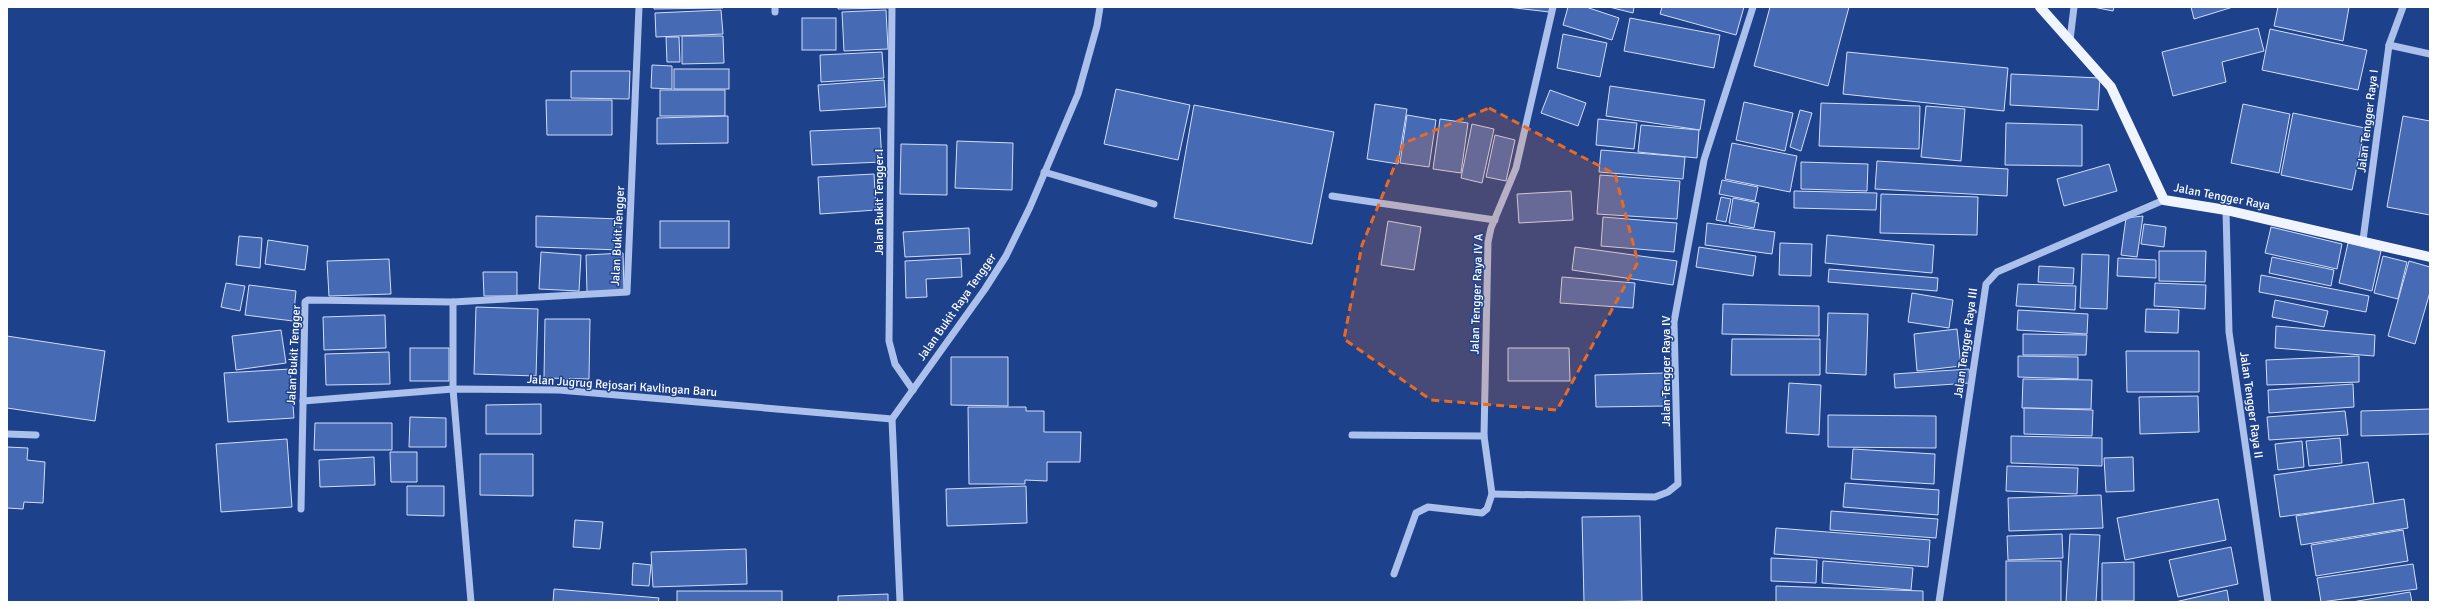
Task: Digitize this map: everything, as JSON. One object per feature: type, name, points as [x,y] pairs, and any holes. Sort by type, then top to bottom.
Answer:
[{"type":"main road","name":"Jalan Tengger Raya","points":[[2040,7],[2110,87],[2164,200],[2226,210],[2363,240],[2430,257]]},
{"type":"street","name":"Jalan Bukit Tengger","points":[[301,509],[306,302],[308,300],[453,302],[627,292],[639,7]]},
{"type":"street","name":"Jalan Bukit Tengger I","points":[[892,7],[889,341],[895,364],[913,390]]},
{"type":"street","name":"Jalan Bukit Raya Tengger","points":[[892,419],[985,289],[1006,256],[1078,94],[1097,26],[1100,7]]},
{"type":"street","name":"Jalan Tengger Raya IV A","points":[[1492,494],[1484,436],[1488,242],[1495,220],[1516,168],[1553,7]]},
{"type":"street","name":"Jalan Tengger Raya IV","points":[[1492,494],[1656,498],[1678,484],[1674,322],[1704,160],[1754,7]]},
{"type":"street","points":[[2070,40],[2074,7]]},
{"type":"street","name":"Jalan Tengger Raya I","points":[[2363,240],[2389,45],[2403,7]]},
{"type":"street","points":[[2389,45],[2430,54]]},
{"type":"street","points":[[1044,172],[1154,204]]},
{"type":"street","points":[[1332,196],[1495,220]]},
{"type":"street","name":"Jalan Tengger Raya III","points":[[1939,602],[1986,284],[1997,272],[2164,200]]},
{"type":"street","name":"Jalan Tengger Raya II","points":[[2226,210],[2229,332],[2268,602]]},
{"type":"street","points":[[453,302],[453,389],[470,602]]},
{"type":"street","name":"Jalan Jugrug Rejosari Kavlingan Baru","points":[[303,401],[453,389],[559,390],[892,419]]},
{"type":"street","points":[[892,419],[900,602]]},
{"type":"street","points":[[7,434],[36,435]]},
{"type":"street","points":[[1352,435],[1484,436]]},
{"type":"street","points":[[1394,574],[1416,513],[1428,507],[1482,513],[1487,509],[1492,494]]},
{"type":"highlighted area","points":[[1489,108],[1615,174],[1638,262],[1557,410],[1431,400],[1344,339],[1362,245],[1404,143]]},
{"type":"building","points":[[654,7],[723,7],[723,8],[654,9]]},
{"type":"building","points":[[838,7],[889,7],[889,8],[838,9]]},
{"type":"building","points":[[1507,7],[1550,7],[1549,12]]},
{"type":"building","points":[[1568,7],[1586,7],[1619,18],[1612,40],[1563,25]]},
{"type":"building","points":[[1609,7],[1634,7],[1633,13]]},
{"type":"building","points":[[1662,7],[1744,7],[1736,35],[1660,14]]},
{"type":"building","points":[[1770,7],[1849,7],[1828,86],[1754,66]]},
{"type":"building","points":[[2093,7],[2114,7],[2113,11]]},
{"type":"building","points":[[2191,7],[2233,7],[2194,19]]},
{"type":"building","points":[[2278,7],[2349,7],[2343,41],[2274,26]]},
{"type":"building","points":[[721,10],[723,34],[656,37],[655,13]]},
{"type":"building","points":[[886,10],[888,49],[844,51],[842,12]]},
{"type":"building","points":[[802,18],[836,18],[836,50],[802,50]]},
{"type":"building","points":[[1630,18],[1720,35],[1714,68],[1624,51]]},
{"type":"building","points":[[2258,28],[2264,51],[2222,62],[2226,82],[2173,96],[2162,52]]},
{"type":"building","points":[[2270,29],[2367,50],[2358,90],[2262,70]]},
{"type":"building","points":[[1563,34],[1607,43],[1600,77],[1557,68]]},
{"type":"building","points":[[682,36],[723,36],[724,63],[682,64]]},
{"type":"building","points":[[666,37],[679,37],[680,62],[667,62]]},
{"type":"building","points":[[882,52],[884,78],[821,82],[820,55]]},
{"type":"building","points":[[1847,52],[2008,68],[2004,111],[1843,94]]},
{"type":"building","points":[[652,65],[672,66],[672,89],[651,88]]},
{"type":"building","points":[[674,69],[729,69],[729,89],[674,89]]},
{"type":"building","points":[[571,71],[630,71],[629,99],[571,98]]},
{"type":"building","points":[[2011,74],[2100,78],[2098,110],[2010,105]]},
{"type":"building","points":[[884,80],[886,107],[820,111],[818,85]]},
{"type":"building","points":[[1610,86],[1705,100],[1700,130],[1606,116]]},
{"type":"building","points":[[1116,89],[1190,105],[1178,160],[1104,144]]},
{"type":"building","points":[[660,90],[725,90],[725,116],[660,116]]},
{"type":"building","points":[[1550,90],[1586,103],[1578,126],[1541,113]]},
{"type":"building","points":[[546,100],[612,100],[612,135],[547,135]]},
{"type":"building","points":[[1744,102],[1793,113],[1785,151],[1736,140]]},
{"type":"building","points":[[1821,103],[1920,106],[1919,149],[1819,146]]},
{"type":"building","points":[[1375,104],[1407,109],[1398,164],[1367,159]]},
{"type":"building","points":[[2243,104],[2290,114],[2279,173],[2231,163]]},
{"type":"building","points":[[1194,105],[1334,132],[1312,244],[1174,218]]},
{"type":"building","points":[[1926,106],[1965,109],[1961,161],[1921,157]]},
{"type":"building","points":[[1800,110],[1812,113],[1801,151],[1790,147]]},
{"type":"building","points":[[2293,113],[2365,128],[2352,190],[2281,175]]},
{"type":"building","points":[[1407,115],[1436,120],[1429,167],[1400,163]]},
{"type":"building","points":[[728,116],[728,143],[657,144],[657,118]]},
{"type":"building","points":[[2403,116],[2430,121],[2430,215],[2387,207]]},
{"type":"building","points":[[1440,119],[1468,123],[1461,173],[1433,169]]},
{"type":"building","points":[[1598,119],[1637,123],[1634,149],[1596,145]]},
{"type":"building","points":[[2006,123],[2082,125],[2082,166],[2005,165]]},
{"type":"building","points":[[1472,124],[1494,129],[1482,183],[1461,178]]},
{"type":"building","points":[[1641,125],[1699,130],[1697,158],[1638,152]]},
{"type":"building","points":[[880,128],[882,162],[812,165],[810,131]]},
{"type":"building","points":[[1495,135],[1515,140],[1506,181],[1486,177]]},
{"type":"building","points":[[957,141],[1013,143],[1012,190],[955,188]]},
{"type":"building","points":[[1732,143],[1797,156],[1790,192],[1725,179]]},
{"type":"building","points":[[901,144],[947,145],[947,195],[900,194]]},
{"type":"building","points":[[1601,150],[1685,157],[1683,179],[1599,172]]},
{"type":"building","points":[[1877,161],[2008,169],[2007,196],[1875,189]]},
{"type":"building","points":[[1801,162],[1868,164],[1867,191],[1801,189]]},
{"type":"building","points":[[2109,164],[2117,191],[2064,206],[2057,179]]},
{"type":"building","points":[[874,174],[876,210],[820,214],[818,177]]},
{"type":"building","points":[[1600,175],[1680,181],[1677,219],[1597,214]]},
{"type":"building","points":[[1722,180],[1758,187],[1755,201],[1719,194]]},
{"type":"building","points":[[1571,191],[1573,220],[1519,223],[1517,194]]},
{"type":"building","points":[[1794,191],[1877,193],[1876,210],[1794,208]]},
{"type":"building","points":[[1881,194],[1978,197],[1977,235],[1880,233]]},
{"type":"building","points":[[1721,197],[1731,199],[1726,222],[1716,220]]},
{"type":"building","points":[[1733,198],[1759,203],[1754,228],[1729,223]]},
{"type":"building","points":[[536,216],[621,219],[620,250],[536,247]]},
{"type":"building","points":[[2143,216],[2137,257],[2121,255],[2126,218]]},
{"type":"building","points":[[1603,217],[1677,223],[1674,252],[1601,246]]},
{"type":"building","points":[[660,221],[729,221],[729,248],[660,248]]},
{"type":"building","points":[[1388,221],[1421,227],[1414,270],[1381,265]]},
{"type":"building","points":[[1707,223],[1775,232],[1772,254],[1705,245]]},
{"type":"building","points":[[2144,224],[2166,227],[2164,247],[2141,244]]},
{"type":"building","points":[[2271,227],[2342,244],[2337,269],[2265,253]]},
{"type":"building","points":[[969,228],[970,254],[905,257],[903,232]]},
{"type":"building","points":[[1827,235],[1934,245],[1932,273],[1825,263]]},
{"type":"building","points":[[239,236],[262,238],[260,268],[236,265]]},
{"type":"building","points":[[268,240],[308,246],[305,270],[265,264]]},
{"type":"building","points":[[1780,243],[1812,244],[1811,276],[1779,275]]},
{"type":"building","points":[[2348,243],[2381,251],[2372,291],[2339,283]]},
{"type":"building","points":[[1575,247],[1677,261],[1673,285],[1572,270]]},
{"type":"building","points":[[1699,247],[1756,256],[1753,276],[1696,267]]},
{"type":"building","points":[[2159,251],[2206,251],[2205,282],[2159,281]]},
{"type":"building","points":[[541,252],[581,255],[579,291],[539,289]]},
{"type":"building","points":[[623,253],[624,291],[587,292],[586,255]]},
{"type":"building","points":[[2082,254],[2109,255],[2107,309],[2080,308]]},
{"type":"building","points":[[2383,256],[2407,262],[2398,299],[2374,293]]},
{"type":"building","points":[[2272,257],[2334,270],[2331,286],[2269,273]]},
{"type":"building","points":[[961,258],[962,277],[926,279],[927,297],[906,298],[905,261]]},
{"type":"building","points":[[2118,258],[2156,260],[2156,278],[2117,276]]},
{"type":"building","points":[[389,259],[391,294],[329,296],[327,261]]},
{"type":"building","points":[[2409,261],[2430,267],[2430,292],[2415,344],[2388,336]]},
{"type":"building","points":[[2039,266],[2074,268],[2073,284],[2038,282]]},
{"type":"building","points":[[1829,269],[1938,278],[1937,291],[1828,282]]},
{"type":"building","points":[[483,272],[517,272],[517,296],[484,296]]},
{"type":"building","points":[[2261,275],[2369,296],[2366,312],[2259,292]]},
{"type":"building","points":[[1562,277],[1635,283],[1633,308],[1560,303]]},
{"type":"building","points":[[226,283],[245,286],[240,311],[221,307]]},
{"type":"building","points":[[2155,283],[2206,285],[2205,309],[2154,306]]},
{"type":"building","points":[[2018,284],[2076,286],[2075,310],[2016,306]]},
{"type":"building","points":[[249,285],[296,291],[293,321],[245,315]]},
{"type":"building","points":[[1912,293],[1953,300],[1949,328],[1908,322]]},
{"type":"building","points":[[2275,300],[2328,311],[2324,327],[2272,317]]},
{"type":"building","points":[[1723,304],[1819,306],[1819,336],[1722,334]]},
{"type":"building","points":[[476,307],[538,309],[536,376],[474,374]]},
{"type":"building","points":[[2146,309],[2179,310],[2178,333],[2145,332]]},
{"type":"building","points":[[2018,310],[2088,314],[2087,334],[2017,330]]},
{"type":"building","points":[[1828,313],[1868,314],[1866,375],[1826,373]]},
{"type":"building","points":[[385,315],[386,348],[324,350],[323,317]]},
{"type":"building","points":[[545,319],[590,319],[589,379],[544,378]]},
{"type":"building","points":[[2276,326],[2375,335],[2374,356],[2275,348]]},
{"type":"building","points":[[1957,329],[1961,366],[1917,371],[1914,334]]},
{"type":"building","points":[[281,330],[286,363],[236,370],[232,336]]},
{"type":"building","points":[[2023,334],[2087,335],[2086,355],[2023,355]]},
{"type":"building","points":[[7,336],[105,351],[95,421],[7,408]]},
{"type":"building","points":[[1732,339],[1820,339],[1820,375],[1731,375]]},
{"type":"building","points":[[410,348],[449,348],[449,381],[410,381]]},
{"type":"building","points":[[1508,348],[1569,348],[1570,381],[1508,381]]},
{"type":"building","points":[[2126,351],[2199,351],[2199,392],[2127,392]]},
{"type":"building","points":[[389,352],[390,384],[326,385],[325,354]]},
{"type":"building","points":[[2018,356],[2078,357],[2078,379],[2018,377]]},
{"type":"building","points":[[2359,356],[2359,382],[2267,385],[2266,360]]},
{"type":"building","points":[[951,357],[1008,357],[1008,406],[951,405]]},
{"type":"building","points":[[290,369],[294,418],[228,422],[224,373]]},
{"type":"building","points":[[1969,369],[1970,383],[1895,388],[1894,374]]},
{"type":"building","points":[[1665,373],[1666,406],[1596,407],[1595,375]]},
{"type":"building","points":[[2023,379],[2092,380],[2091,409],[2022,408]]},
{"type":"building","points":[[1789,383],[1821,385],[1819,435],[1786,433]]},
{"type":"building","points":[[2353,384],[2354,407],[2269,413],[2268,390]]},
{"type":"building","points":[[2198,396],[2199,432],[2140,434],[2139,397]]},
{"type":"building","points":[[541,404],[541,434],[486,434],[486,405]]},
{"type":"building","points":[[968,407],[1026,407],[1026,411],[1044,411],[1044,432],[1081,432],[1080,462],[1047,462],[1047,481],[1025,480],[1025,484],[969,484]]},
{"type":"building","points":[[2024,408],[2093,410],[2092,436],[2024,434]]},
{"type":"building","points":[[2430,409],[2430,434],[2361,436],[2361,411]]},
{"type":"building","points":[[2345,411],[2348,435],[2269,440],[2267,417]]},
{"type":"building","points":[[1828,415],[1936,416],[1936,448],[1828,447]]},
{"type":"building","points":[[410,417],[446,418],[446,447],[409,447]]},
{"type":"building","points":[[315,423],[392,423],[392,450],[314,450]]},
{"type":"building","points":[[2011,436],[2102,438],[2102,466],[2011,463]]},
{"type":"building","points":[[2340,438],[2342,463],[2309,466],[2306,441]]},
{"type":"building","points":[[287,439],[292,507],[221,512],[216,444]]},
{"type":"building","points":[[2302,441],[2304,467],[2278,470],[2275,444]]},
{"type":"building","points":[[7,447],[28,448],[27,460],[45,462],[43,503],[24,502],[23,509],[7,508]]},
{"type":"building","points":[[1853,449],[1935,454],[1934,484],[1851,479]]},
{"type":"building","points":[[390,452],[417,452],[417,482],[391,482]]},
{"type":"building","points":[[480,454],[533,454],[533,496],[480,495]]},
{"type":"building","points":[[374,457],[375,485],[320,487],[319,460]]},
{"type":"building","points":[[2133,457],[2134,491],[2106,492],[2104,458]]},
{"type":"building","points":[[2368,462],[2374,504],[2280,517],[2274,475]]},
{"type":"building","points":[[2007,466],[2078,468],[2077,494],[2006,491]]},
{"type":"building","points":[[1845,483],[1939,490],[1938,515],[1843,507]]},
{"type":"building","points":[[407,486],[444,486],[444,516],[407,515]]},
{"type":"building","points":[[1026,486],[1027,523],[947,526],[946,489]]},
{"type":"building","points":[[2101,495],[2103,528],[2009,531],[2008,498]]},
{"type":"building","points":[[2218,499],[2226,540],[2125,560],[2117,518]]},
{"type":"building","points":[[2404,499],[2408,528],[2301,545],[2296,516]]},
{"type":"building","points":[[1831,511],[1938,519],[1936,538],[1830,530]]},
{"type":"building","points":[[1640,516],[1642,601],[1584,602],[1582,517]]},
{"type":"building","points":[[575,520],[603,522],[600,549],[573,547]]},
{"type":"building","points":[[1776,528],[1930,540],[1928,567],[1774,554]]},
{"type":"building","points":[[2403,530],[2408,561],[2316,576],[2311,545]]},
{"type":"building","points":[[2062,534],[2063,558],[2008,560],[2007,536]]},
{"type":"building","points":[[2070,534],[2100,535],[2096,602],[2066,602]]},
{"type":"building","points":[[2231,547],[2238,584],[2178,597],[2169,560]]},
{"type":"building","points":[[746,549],[747,584],[653,587],[651,552]]},
{"type":"building","points":[[1771,558],[1817,560],[1816,583],[1771,581]]},
{"type":"building","points":[[1823,561],[1913,568],[1911,590],[1822,583]]},
{"type":"building","points":[[2006,561],[2061,561],[2061,602],[2006,602]]},
{"type":"building","points":[[2134,562],[2134,601],[2102,601],[2102,563]]},
{"type":"building","points":[[633,563],[651,565],[649,586],[632,585]]},
{"type":"building","points":[[2413,564],[2417,589],[2321,602],[2317,578]]},
{"type":"building","points":[[1776,586],[1923,591],[1923,602],[1776,602]]},
{"type":"building","points":[[554,589],[659,598],[658,602],[553,602]]},
{"type":"building","points":[[2227,590],[2229,602],[2175,602]]},
{"type":"building","points":[[677,591],[782,591],[782,602],[677,602]]},
{"type":"building","points":[[2410,592],[2412,602],[2352,602]]},
{"type":"building","points":[[888,594],[888,602],[838,602],[838,596]]}]
